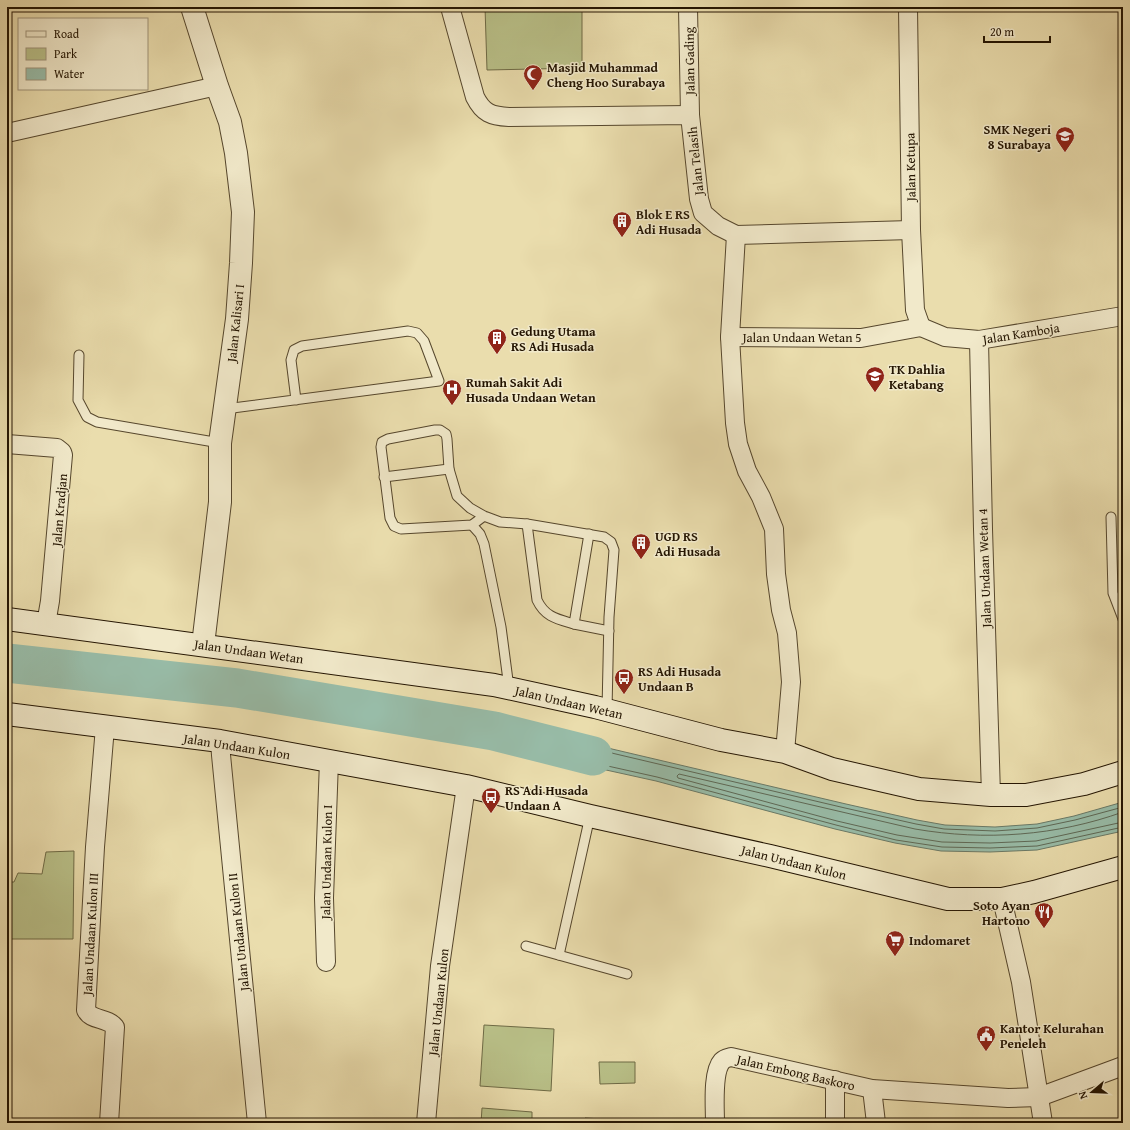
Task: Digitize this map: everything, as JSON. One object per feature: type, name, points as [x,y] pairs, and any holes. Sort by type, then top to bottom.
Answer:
[{"type":"main road","name":"Jalan Kalisari I","points":[[192,7],[230,122],[236,154],[243,212],[241,263],[236,318],[220,443],[220,502],[203,645]]},
{"type":"main road","name":"Jalan Undaan Wetan","points":[[7,619],[494,685],[607,710],[721,740],[785,752],[832,769],[912,787],[991,795],[1026,795],[1084,784],[1123,772]]},
{"type":"main road","name":"Jalan Undaan Kulon","points":[[7,714],[220,741],[466,786],[590,816],[770,856],[948,899],[1002,899],[1034,892],[1123,867]]},
{"type":"street","name":"Jalan Telasih","points":[[450,7],[475,96],[480,107],[490,114],[509,117],[690,115],[699,199],[703,214],[718,226],[736,235],[911,230]]},
{"type":"street","name":"Jalan Gading","points":[[688,7],[690,115]]},
{"type":"street","name":"Jalan Ketupa","points":[[908,7],[911,230],[915,310],[921,327]]},
{"type":"street","points":[[7,133],[217,86]]},
{"type":"street","points":[[736,235],[730,336],[738,444],[747,471],[761,497],[774,529],[776,574],[781,610],[787,633],[791,682],[785,752]]},
{"type":"street","name":"Jalan Kamboja","points":[[921,327],[944,337],[979,340],[1123,316]]},
{"type":"street","name":"Jalan Undaan Wetan 5","points":[[730,336],[861,338],[921,327]]},
{"type":"street","name":"Jalan Undaan Wetan 4","points":[[979,340],[991,795]]},
{"type":"street","name":"Jalan Kradjan","points":[[7,444],[57,448],[63,455],[50,601],[46,624]]},
{"type":"street","name":"Jalan Undaan Kulon III","points":[[105,727],[95,847],[86,1010],[91,1016],[112,1023],[115,1026],[109,1123]]},
{"type":"street","name":"Jalan Undaan Kulon II","points":[[220,741],[257,1123]]},
{"type":"street","name":"Jalan Undaan Kulon I","points":[[326,962],[324,898],[329,762]]},
{"type":"street","name":"Jalan Undaan Kulon","points":[[426,1123],[440,966],[466,786]]},
{"type":"street","points":[[1002,899],[1021,982],[1043,1123]]},
{"type":"street","name":"Jalan Embong Baskoro","points":[[715,1123],[716,1075],[721,1062],[731,1056],[872,1089],[1008,1098],[1039,1098]]},
{"type":"street","points":[[1039,1098],[1123,1066]]},
{"type":"street","points":[[835,1080],[835,1123]]},
{"type":"street","points":[[872,1089],[876,1123]]},
{"type":"lane","points":[[225,409],[439,382],[424,341],[417,333],[408,331],[302,346],[294,350],[292,360],[296,400]]},
{"type":"lane","points":[[79,355],[78,400],[87,417],[97,422],[220,443]]},
{"type":"lane","points":[[484,516],[472,525],[401,529],[394,526],[390,518],[384,477],[381,447],[382,442],[388,439],[440,430],[446,434],[448,439],[449,469],[457,496],[470,508],[484,516],[500,522],[527,524],[588,534],[604,537],[611,542],[614,550],[609,631],[607,710]]},
{"type":"lane","points":[[384,477],[449,469]]},
{"type":"lane","points":[[1112,516],[1113,593],[1123,619]]},
{"type":"lane","points":[[527,524],[537,600],[541,607],[546,613],[557,619],[609,631]]},
{"type":"lane","points":[[472,525],[480,534],[484,544],[501,627],[509,688]]},
{"type":"lane","points":[[574,624],[588,534]]},
{"type":"lane","points":[[558,955],[590,816]]},
{"type":"lane","points":[[526,946],[627,974]]},
{"type":"green space","points":[[485,7],[582,7],[582,68],[487,70]]},
{"type":"green space","points":[[74,851],[73,939],[7,939],[7,882],[14,882],[18,873],[42,874],[46,852]]},
{"type":"green space","points":[[484,1025],[554,1029],[551,1091],[480,1086]]},
{"type":"green space","points":[[599,1062],[635,1062],[635,1083],[600,1084]]},
{"type":"green space","points":[[482,1108],[532,1112],[532,1123],[481,1123]]},
{"type":"green space","points":[[585,1118],[635,1121],[635,1123],[585,1123]]},
{"type":"water","points":[[544,733],[846,804],[945,825],[995,827],[1037,824],[1074,816],[1123,802],[1123,831],[1037,850],[990,852],[941,851],[895,843],[835,829],[656,781],[538,755]]},
{"type":"waterway","points":[[7,663],[237,688],[494,731],[593,756]]},
{"type":"place","name":"Masjid Muhammad Cheng Hoo Surabaya","points":[[533,91]]},
{"type":"place","name":"SMK Negeri 8 Surabaya","points":[[1065,153]]},
{"type":"place","name":"Blok E RS Adi Husada","points":[[622,238]]},
{"type":"place","name":"Gedung Utama RS Adi Husada","points":[[497,355]]},
{"type":"place","name":"TK Dahlia Ketabang","points":[[875,393]]},
{"type":"place","name":"Rumah Sakit Adi Husada Undaan Wetan","points":[[452,406]]},
{"type":"place","name":"UGD RS Adi Husada","points":[[641,560]]},
{"type":"place","name":"RS Adi Husada Undaan B","points":[[624,695]]},
{"type":"place","name":"RS Adi Husada Undaan A","points":[[491,814]]},
{"type":"place","name":"Soto Ayan Hartono","points":[[1044,929]]},
{"type":"place","name":"Indomaret","points":[[895,957]]},
{"type":"place","name":"Kantor Kelurahan Peneleh","points":[[986,1052]]}]
